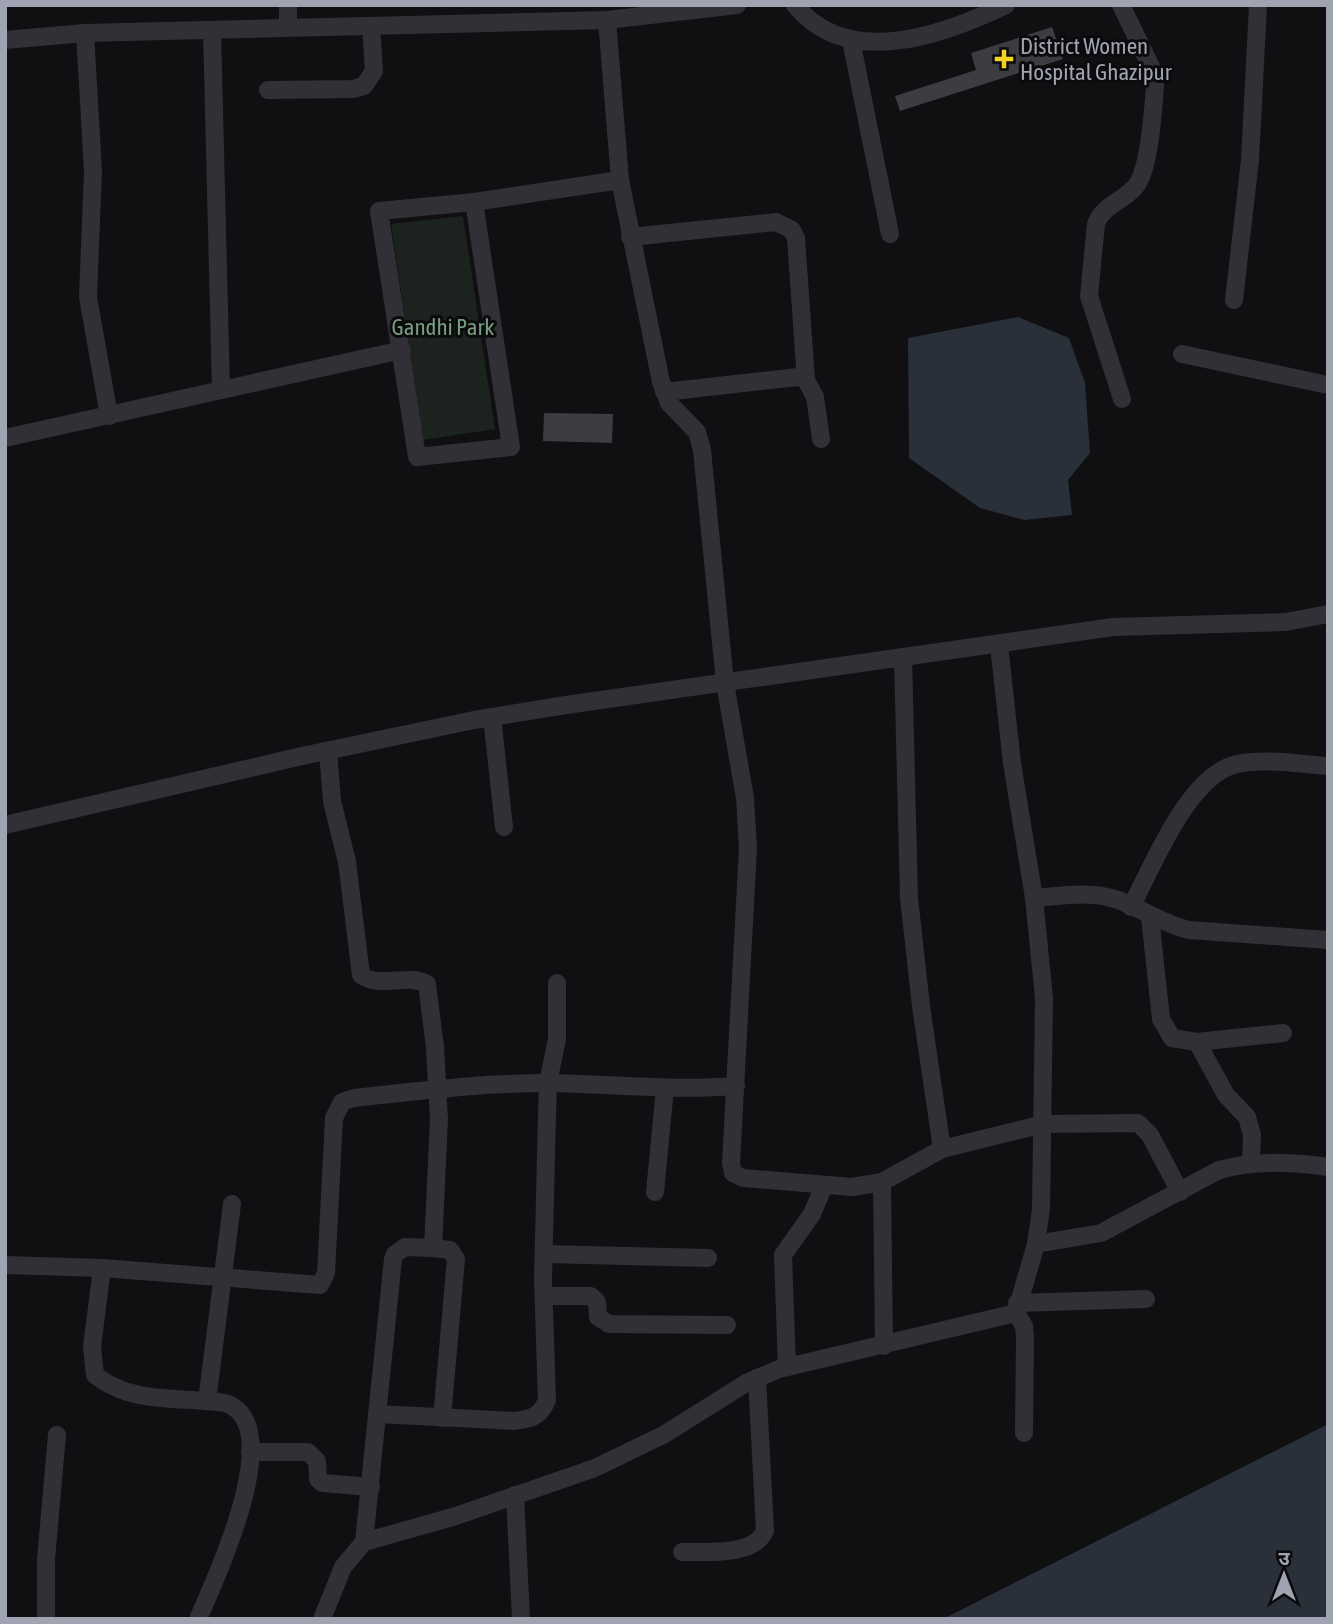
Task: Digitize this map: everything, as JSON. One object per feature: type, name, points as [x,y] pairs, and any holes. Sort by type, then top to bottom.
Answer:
[{"type":"street","points":[[288,5],[288,27]]},
{"type":"street","points":[[5,40],[85,33],[371,26],[504,14],[607,20],[737,5]]},
{"type":"street","points":[[795,5],[833,36],[851,40],[889,41],[943,31],[1006,5]]},
{"type":"street","points":[[1121,5],[1154,73],[1156,86],[1143,175],[1129,193],[1100,214],[1096,224],[1089,296],[1122,399]]},
{"type":"street","points":[[1234,300],[1250,160],[1258,5]]},
{"type":"street","points":[[607,20],[620,180],[664,392],[680,417],[697,432],[702,450],[725,683],[745,799],[748,848],[731,1163],[733,1173],[755,1180],[852,1187],[882,1182],[942,1149],[1043,1124],[1138,1122],[1150,1135],[1180,1192]]},
{"type":"street","points":[[268,90],[353,89],[364,86],[374,71],[371,26]]},
{"type":"street","points":[[212,30],[221,390]]},
{"type":"street","points":[[85,33],[93,171],[88,297],[109,416]]},
{"type":"street","points":[[851,40],[890,234]]},
{"type":"street","points":[[474,202],[511,447],[416,457],[379,211],[474,202],[620,180]]},
{"type":"street","points":[[630,237],[776,222],[792,230],[796,238],[806,380],[815,397],[821,439]]},
{"type":"street","points":[[5,438],[402,350]]},
{"type":"street","points":[[1182,354],[1328,385]]},
{"type":"street","points":[[664,392],[785,377],[806,380]]},
{"type":"street","points":[[5,825],[328,751],[492,717],[1113,627],[1262,624],[1328,614]]},
{"type":"street","points":[[999,645],[1012,763],[1034,898],[1044,998],[1041,1209],[1036,1244],[1017,1308],[1024,1326],[1024,1433]]},
{"type":"street","points":[[903,658],[909,898],[921,1006],[942,1149]]},
{"type":"street","points":[[492,717],[504,827]]},
{"type":"street","points":[[328,751],[331,801],[347,862],[361,975],[371,980],[415,980],[427,985],[439,1119],[433,1248]]},
{"type":"street","points":[[1131,907],[1179,818],[1194,796],[1214,775],[1235,764],[1250,762],[1328,766]]},
{"type":"street","points":[[1034,898],[1099,895],[1189,930],[1328,940]]},
{"type":"street","points":[[1150,917],[1161,1019],[1172,1038],[1196,1042],[1283,1033]]},
{"type":"street","points":[[378,1413],[514,1420],[532,1418],[542,1412],[547,1400],[544,1254],[548,1083],[556,1051],[557,983]]},
{"type":"street","points":[[1196,1042],[1226,1096],[1247,1117],[1252,1135],[1251,1163]]},
{"type":"street","points":[[5,1265],[102,1268],[320,1285],[326,1273],[337,1109],[342,1102],[354,1098],[437,1089],[548,1083],[666,1088],[736,1086]]},
{"type":"street","points":[[655,1192],[666,1088]]},
{"type":"street","points":[[1036,1244],[1101,1233],[1219,1170],[1251,1163],[1282,1162],[1328,1167]]},
{"type":"street","points":[[882,1182],[884,1346]]},
{"type":"street","points":[[788,1367],[783,1255],[811,1214],[824,1185]]},
{"type":"street","points":[[207,1401],[232,1204]]},
{"type":"street","points":[[364,1542],[395,1254],[405,1247],[450,1250],[456,1259],[442,1418]]},
{"type":"street","points":[[544,1254],[708,1258]]},
{"type":"street","points":[[102,1268],[92,1347],[95,1376],[133,1395],[228,1404],[234,1408],[248,1434],[250,1452],[241,1515],[198,1619]]},
{"type":"street","points":[[544,1296],[591,1296],[597,1301],[598,1317],[609,1324],[727,1325]]},
{"type":"street","points":[[322,1619],[343,1567],[351,1553],[364,1542],[515,1495],[628,1454],[757,1378],[788,1367],[884,1346],[1017,1308],[1146,1299]]},
{"type":"street","points":[[682,1552],[741,1549],[756,1544],[765,1531],[757,1378]]},
{"type":"street","points":[[46,1619],[48,1535],[57,1435]]},
{"type":"street","points":[[250,1452],[308,1452],[317,1461],[318,1479],[322,1483],[371,1487]]},
{"type":"street","points":[[515,1495],[521,1619]]},
{"type":"green space","name":"Gandhi Park","points":[[463,216],[495,429],[423,440],[391,224]]},
{"type":"shaded area","points":[[1018,317],[1069,338],[1085,383],[1090,453],[1068,480],[1072,515],[1024,520],[980,508],[909,458],[908,338]]},
{"type":"shaded area","points":[[1328,1424],[1328,1619],[943,1619]]},
{"type":"building","points":[[1052,27],[1063,59],[900,111],[895,96],[976,70],[971,53]]},
{"type":"building","points":[[544,413],[613,414],[612,443],[543,441]]},
{"type":"place","name":"District Women Hospital Ghazipur","points":[[1004,59]]}]
